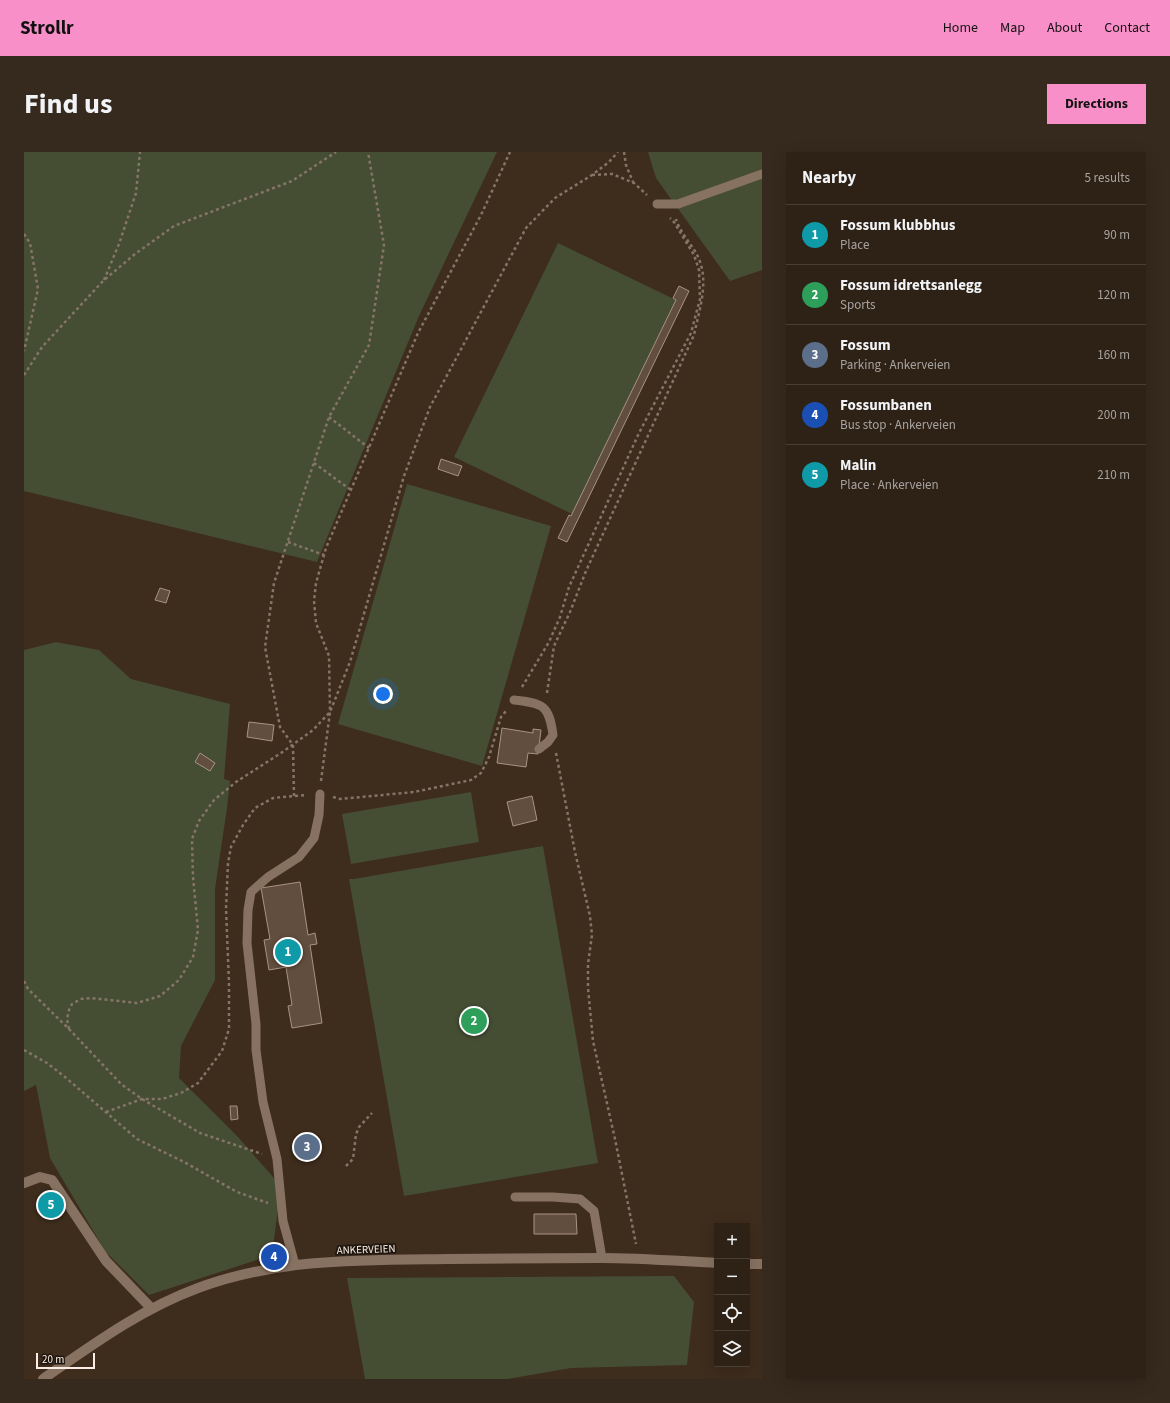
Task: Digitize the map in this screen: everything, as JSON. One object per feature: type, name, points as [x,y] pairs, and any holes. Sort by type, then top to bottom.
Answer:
[{"type":"street","points":[[24,1184],[40,1177],[52,1180],[106,1261],[152,1309]]},
{"type":"street","name":"ANKERVEIEN","points":[[43,1379],[106,1334],[170,1300],[198,1288],[230,1278],[295,1265],[350,1261],[602,1258],[714,1263]]},
{"type":"street","points":[[750,1264],[762,1264]]},
{"type":"lane","points":[[657,204],[678,204],[762,174]]},
{"type":"lane","points":[[514,700],[534,702],[546,710],[551,719],[553,735],[548,742],[539,749]]},
{"type":"lane","points":[[295,1265],[281,1208],[277,1159],[263,1102],[256,1050],[256,1024],[247,943],[248,910],[251,892],[268,877],[299,857],[314,838],[319,815],[320,794]]},
{"type":"lane","points":[[515,1197],[580,1199],[594,1211],[602,1258]]},
{"type":"path","points":[[103,281],[119,244],[136,193],[140,152]]},
{"type":"path","points":[[24,375],[42,347],[103,281],[135,254],[174,226],[292,181],[336,152]]},
{"type":"path","points":[[294,796],[293,745],[280,727],[265,647],[274,583],[330,417],[369,345],[384,246],[368,152]]},
{"type":"path","points":[[320,794],[330,712],[329,656],[316,623],[314,601],[316,583],[324,555],[418,333],[480,215],[510,152]]},
{"type":"path","points":[[69,1029],[67,1019],[72,1004],[81,999],[91,998],[136,1003],[160,996],[179,980],[194,957],[198,930],[193,877],[192,839],[199,821],[214,800],[236,782],[293,745],[313,730],[330,712],[350,662],[404,476],[430,407],[526,228],[555,198],[592,175],[609,162],[618,152]]},
{"type":"path","points":[[624,152],[626,165],[634,183]]},
{"type":"path","points":[[106,1112],[142,1099],[162,1099],[181,1093],[198,1082],[222,1051],[229,1029],[226,909],[228,864],[232,847],[243,824],[255,808],[273,798],[320,794],[340,799],[414,792],[470,780],[481,773],[489,758],[501,717],[514,700],[549,642],[560,617],[569,587],[639,433],[691,333],[700,299],[699,270],[694,255],[674,222],[634,183],[612,174],[592,175]]},
{"type":"path","points":[[546,710],[547,685],[554,646],[570,612],[586,571],[694,335],[702,299],[702,273],[699,259],[676,221],[675,212],[678,204]]},
{"type":"path","points":[[24,234],[30,243],[38,289],[24,352]]},
{"type":"path","points":[[330,417],[369,448]]},
{"type":"path","points":[[314,464],[351,490]]},
{"type":"path","points":[[288,542],[324,555]]},
{"type":"path","points":[[553,735],[575,852],[590,916],[592,935],[588,964],[588,988],[593,1041],[616,1139],[636,1241],[636,1260]]},
{"type":"path","points":[[24,981],[28,989],[69,1029],[121,1084],[142,1099],[200,1133],[277,1159]]},
{"type":"path","points":[[24,1050],[47,1063],[137,1139],[184,1162],[237,1192],[281,1208]]},
{"type":"path","points":[[346,1166],[353,1159],[356,1134],[359,1127],[372,1113]]},
{"type":"green space","points":[[24,152],[497,152],[419,316],[317,562],[24,491]]},
{"type":"green space","points":[[648,152],[762,152],[762,270],[730,281],[656,178]]},
{"type":"green space","points":[[558,243],[676,300],[572,514],[454,457]]},
{"type":"green space","points":[[407,484],[551,526],[482,766],[338,724]]},
{"type":"green space","points":[[56,642],[99,650],[131,679],[230,704],[224,779],[230,781],[215,889],[215,980],[181,1046],[179,1078],[238,1137],[281,1186],[272,1255],[149,1295],[105,1251],[50,1158],[36,1085],[24,1091],[24,650]]},
{"type":"green space","points":[[471,792],[479,842],[351,864],[342,814]]},
{"type":"green space","points":[[543,846],[598,1163],[404,1196],[349,879]]},
{"type":"green space","points":[[674,1276],[694,1302],[687,1365],[571,1368],[508,1379],[365,1379],[347,1278]]},
{"type":"building","points":[[679,286],[689,291],[567,542],[558,538],[569,515],[571,516],[676,300],[673,298]]},
{"type":"building","points":[[441,459],[462,466],[458,476],[438,469]]},
{"type":"building","points":[[160,588],[170,591],[166,603],[155,600]]},
{"type":"building","points":[[249,722],[274,725],[272,741],[247,737]]},
{"type":"building","points":[[502,728],[533,733],[533,729],[541,730],[538,754],[528,753],[526,767],[497,763]]},
{"type":"building","points":[[200,753],[215,763],[210,771],[195,762]]},
{"type":"building","points":[[532,796],[537,820],[513,826],[507,802]]},
{"type":"building","points":[[300,882],[308,935],[315,933],[317,944],[310,945],[322,1023],[292,1028],[288,1006],[292,1005],[286,967],[269,970],[264,940],[270,939],[261,888]]},
{"type":"building","points":[[230,1106],[237,1106],[238,1119],[231,1120]]},
{"type":"building","points":[[534,1214],[576,1214],[577,1234],[534,1234]]},
{"type":"place","name":"Fossum klubbhus","points":[[288,952]]},
{"type":"place","name":"Fossum idrettsanlegg","points":[[474,1021]]},
{"type":"place","name":"Fossum","points":[[307,1147]]},
{"type":"place","name":"Malin","points":[[51,1205]]},
{"type":"place","name":"Fossumbanen","points":[[274,1257]]}]
